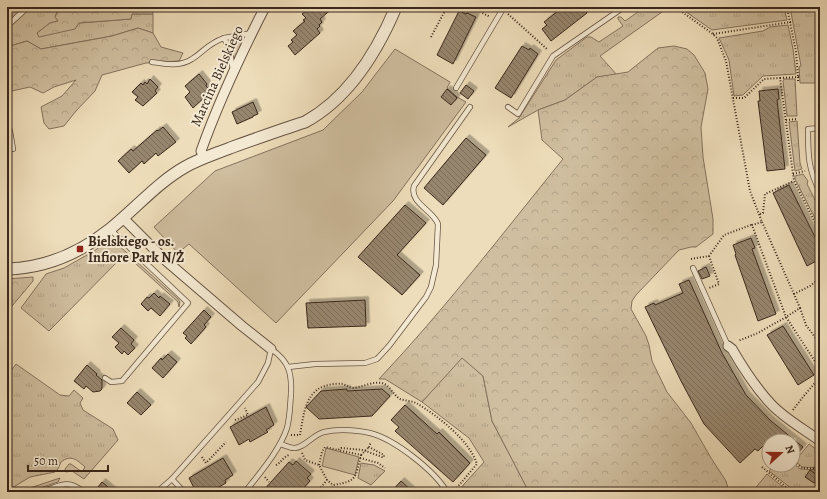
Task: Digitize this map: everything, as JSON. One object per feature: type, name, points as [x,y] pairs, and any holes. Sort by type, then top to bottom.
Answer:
[{"type":"street","name":"Marcina Bielskiego","points":[[204,158],[201,151],[213,117],[265,7]]},
{"type":"street","points":[[7,269],[37,266],[53,261],[80,249],[110,229],[168,178],[186,166],[204,158],[305,122],[316,116],[354,80],[385,33],[396,7]]},
{"type":"street","points":[[123,218],[164,259],[242,326],[272,349]]},
{"type":"street","points":[[728,346],[732,349],[750,377],[771,404],[787,418],[820,441]]},
{"type":"lane","points":[[7,26],[28,7]]},
{"type":"lane","points":[[508,107],[518,114],[554,56],[624,7]]},
{"type":"lane","points":[[456,88],[504,8]]},
{"type":"lane","points":[[152,62],[175,64],[186,62],[193,59],[212,43],[224,38],[252,33]]},
{"type":"lane","points":[[224,38],[229,48],[234,71]]},
{"type":"lane","points":[[288,367],[315,364],[365,363],[377,360],[426,298],[431,287],[436,265],[438,224],[433,214],[415,198],[413,190],[414,186],[470,107]]},
{"type":"lane","points":[[7,124],[10,131],[13,149]]},
{"type":"lane","points":[[820,128],[808,129],[808,159],[810,170],[820,192]]},
{"type":"lane","points":[[105,378],[111,382],[122,381],[188,303],[110,229]]},
{"type":"lane","points":[[693,268],[728,346]]},
{"type":"lane","points":[[156,492],[172,479],[258,382],[268,363],[272,349],[281,356],[288,367],[291,378],[291,396],[287,427],[280,444],[245,492]]},
{"type":"lane","points":[[280,444],[295,448],[300,447],[322,432],[328,431],[351,430],[374,435],[393,443],[413,457],[432,474],[447,492]]},
{"type":"lane","points":[[172,479],[184,492]]},
{"type":"lane","points":[[41,492],[66,484],[77,486],[84,492]]},
{"type":"path","points":[[431,37],[447,7]]},
{"type":"path","points":[[472,7],[496,20]]},
{"type":"path","points":[[675,7],[717,38],[726,61],[750,191],[806,325],[820,344]]},
{"type":"path","points":[[787,7],[796,52],[798,83]]},
{"type":"path","points":[[504,8],[554,56]]},
{"type":"path","points":[[713,34],[791,22]]},
{"type":"path","points":[[733,98],[744,98],[764,79],[798,77]]},
{"type":"path","points":[[780,78],[794,180],[820,232]]},
{"type":"path","points":[[786,120],[797,118]]},
{"type":"path","points":[[793,174],[810,170]]},
{"type":"path","points":[[760,214],[763,213],[766,194],[794,180]]},
{"type":"path","points":[[690,259],[709,256],[724,235],[762,222]]},
{"type":"path","points":[[752,225],[786,317],[820,369]]},
{"type":"path","points":[[703,291],[719,284],[709,256]]},
{"type":"path","points":[[794,294],[810,286],[820,278]]},
{"type":"path","points":[[728,346],[758,333],[800,308]]},
{"type":"path","points":[[787,418],[820,377]]},
{"type":"path","points":[[284,434],[292,436],[300,434],[306,404],[315,391],[321,387],[343,384],[350,388],[382,383],[388,386],[400,398],[416,403],[453,430],[474,455],[477,464],[453,492]]},
{"type":"path","points":[[332,485],[351,481],[355,477],[360,457],[369,446],[374,435]]},
{"type":"path","points":[[201,456],[206,463],[226,442]]},
{"type":"path","points":[[338,450],[341,448],[365,451],[384,457],[384,455],[369,446]]},
{"type":"path","points":[[332,492],[332,485],[327,480],[319,465],[322,452],[325,447],[378,463],[385,468]]},
{"type":"path","points":[[306,450],[302,453],[305,460],[319,465]]},
{"type":"path","points":[[272,466],[279,464],[284,458],[295,454]]},
{"type":"path","points":[[279,464],[282,468]]},
{"type":"path","points":[[801,467],[820,469]]},
{"type":"path","points":[[261,482],[268,472]]},
{"type":"path","points":[[769,473],[792,492]]},
{"type":"path","points":[[264,477],[270,482]]},
{"type":"path","points":[[317,492],[327,480]]},
{"type":"green space","points":[[7,7],[22,7],[7,21]]},
{"type":"green space","points":[[31,7],[60,7],[55,16],[58,21],[50,23],[37,33],[79,23],[131,19],[132,14],[153,14],[153,33],[138,28],[112,36],[41,49],[27,41],[7,47],[7,30]]},
{"type":"green space","points":[[60,7],[151,7],[153,14],[132,14],[131,19],[79,23],[75,29],[39,37],[37,33],[50,23],[58,21],[55,17]]},
{"type":"green space","points":[[645,7],[669,7],[600,56],[617,75],[597,77],[565,100],[538,110],[508,127],[519,118],[556,60],[587,37],[591,37],[599,42],[623,26],[618,17],[621,17],[625,21]]},
{"type":"green space","points":[[679,7],[784,7],[787,20],[712,30]]},
{"type":"green space","points":[[790,7],[820,7],[820,83],[800,83],[799,67],[801,66]]},
{"type":"green space","points":[[788,25],[796,74],[763,76],[743,95],[734,96],[729,60],[719,38],[763,31],[770,27]]},
{"type":"green space","points":[[138,28],[153,33],[161,47],[183,53],[179,61],[146,63],[102,75],[95,91],[64,126],[49,129],[44,123],[41,107],[62,96],[76,80],[54,87],[43,93],[30,87],[7,92],[7,47],[27,41],[41,49],[112,36]]},
{"type":"green space","points":[[240,38],[243,40],[235,60],[229,40]]},
{"type":"green space","points":[[674,46],[687,49],[694,55],[705,73],[708,89],[701,127],[703,157],[713,219],[713,234],[696,247],[679,250],[636,295],[632,301],[631,309],[646,336],[652,361],[667,392],[691,423],[726,481],[729,492],[529,492],[492,421],[483,376],[462,358],[422,402],[385,379],[379,379],[427,326],[563,159],[542,140],[538,110],[565,100],[597,77],[628,72],[658,48]]},
{"type":"green space","points":[[395,49],[450,82],[447,88],[457,97],[466,102],[393,201],[276,323],[189,244],[178,253],[154,227],[215,171],[323,130],[362,92]]},
{"type":"green space","points":[[784,79],[795,79],[797,116],[787,116]]},
{"type":"green space","points":[[797,121],[800,163],[802,169],[795,171],[789,122]]},
{"type":"green space","points":[[803,174],[808,181],[807,184],[820,210],[820,228],[795,179],[795,176]]},
{"type":"green space","points":[[111,239],[178,299],[180,302],[179,307],[178,302],[125,254],[49,331],[21,308],[46,274],[64,268],[94,251]]},
{"type":"green space","points":[[33,277],[33,281],[7,312],[7,279]]},
{"type":"green space","points":[[462,357],[483,376],[492,421],[529,492],[500,492],[498,489],[495,492],[457,492],[484,462],[469,438],[422,402]]},
{"type":"green space","points":[[16,364],[60,395],[69,396],[74,390],[83,398],[80,403],[83,410],[113,429],[118,440],[84,479],[72,471],[66,472],[65,469],[69,464],[82,472],[85,467],[77,460],[68,458],[61,462],[55,472],[30,477],[7,491],[7,376]]},
{"type":"green space","points":[[809,444],[820,452],[820,468],[802,467],[801,454]]},
{"type":"green space","points":[[326,448],[359,457],[355,475],[322,466]]},
{"type":"green space","points":[[361,463],[374,465],[385,471],[371,485],[358,478]]},
{"type":"green space","points":[[801,469],[820,470],[820,477],[815,484],[820,489],[820,492],[796,492],[772,473],[801,473]]},
{"type":"green space","points":[[767,474],[789,492],[752,492]]},
{"type":"green space","points":[[60,478],[58,482],[28,492],[18,492]]},
{"type":"building","points":[[311,7],[334,7],[320,19],[322,22],[317,29],[320,33],[295,55],[288,46],[293,42],[291,40],[297,35],[293,31],[305,21],[303,20],[306,18],[302,14]]},
{"type":"building","points":[[563,7],[582,7],[587,13],[551,41],[542,29],[547,25],[544,22]]},
{"type":"building","points":[[459,11],[476,17],[453,64],[437,55]]},
{"type":"building","points":[[522,46],[529,50],[530,48],[538,54],[511,98],[495,88]]},
{"type":"building","points":[[199,74],[210,90],[205,95],[206,96],[193,108],[185,97],[190,92],[185,86]]},
{"type":"building","points":[[150,79],[158,87],[155,91],[157,93],[143,106],[135,100],[138,97],[132,92],[141,83],[143,85],[145,82],[147,84]]},
{"type":"building","points":[[466,85],[474,91],[468,99],[460,93]]},
{"type":"building","points":[[447,89],[457,98],[451,105],[441,97]]},
{"type":"building","points":[[778,89],[779,99],[777,100],[785,169],[767,171],[758,101],[760,101],[759,91]]},
{"type":"building","points":[[253,102],[258,114],[237,124],[232,112]]},
{"type":"building","points":[[163,127],[176,142],[158,156],[156,153],[144,164],[142,161],[129,173],[118,161],[131,149],[133,151],[157,130],[158,131]]},
{"type":"building","points":[[466,138],[486,155],[443,205],[424,188]]},
{"type":"building","points":[[789,185],[820,244],[820,259],[807,266],[773,193]]},
{"type":"building","points":[[405,205],[426,223],[397,255],[420,275],[402,295],[358,257]]},
{"type":"building","points":[[751,238],[755,248],[752,249],[776,314],[758,321],[735,255],[733,245]]},
{"type":"building","points":[[706,267],[710,276],[702,279],[698,271]]},
{"type":"building","points":[[689,280],[722,353],[746,395],[771,421],[786,433],[761,433],[761,448],[758,451],[755,449],[740,463],[704,424],[645,307],[654,303],[655,305],[683,293],[679,284]]},
{"type":"building","points":[[154,293],[159,298],[160,296],[170,304],[160,316],[151,308],[148,311],[141,304],[147,297],[149,298]]},
{"type":"building","points":[[365,300],[366,326],[308,328],[306,303]]},
{"type":"building","points":[[204,310],[211,317],[204,325],[206,327],[191,344],[185,338],[187,336],[183,333]]},
{"type":"building","points":[[783,326],[814,375],[798,385],[767,335]]},
{"type":"building","points":[[121,328],[134,340],[131,344],[135,348],[128,355],[124,351],[122,354],[115,347],[119,343],[112,337]]},
{"type":"building","points":[[168,354],[177,362],[163,378],[152,368],[161,358],[162,360]]},
{"type":"building","points":[[87,365],[102,380],[102,389],[100,391],[93,392],[86,386],[84,389],[74,381]]},
{"type":"building","points":[[347,389],[347,391],[382,389],[390,396],[372,416],[319,419],[306,407],[321,391]]},
{"type":"building","points":[[137,392],[151,405],[141,415],[127,403]]},
{"type":"building","points":[[405,405],[437,434],[439,432],[470,463],[453,482],[395,431],[399,427],[391,420]]},
{"type":"building","points":[[266,407],[274,425],[266,430],[268,432],[250,442],[249,439],[239,445],[230,427]]},
{"type":"building","points":[[223,458],[233,475],[225,480],[226,483],[210,492],[196,492],[189,478]]},
{"type":"building","points":[[296,461],[311,474],[307,478],[310,481],[300,492],[262,492],[289,462],[293,465]]},
{"type":"building","points":[[810,470],[818,476],[814,483],[805,477]]},
{"type":"building","points":[[401,481],[413,492],[391,492]]},
{"type":"building","points":[[102,482],[114,492],[94,492]]},
{"type":"place","name":"Bielskiego - os. Infiore Park N/Ż","points":[[80,249]]}]
